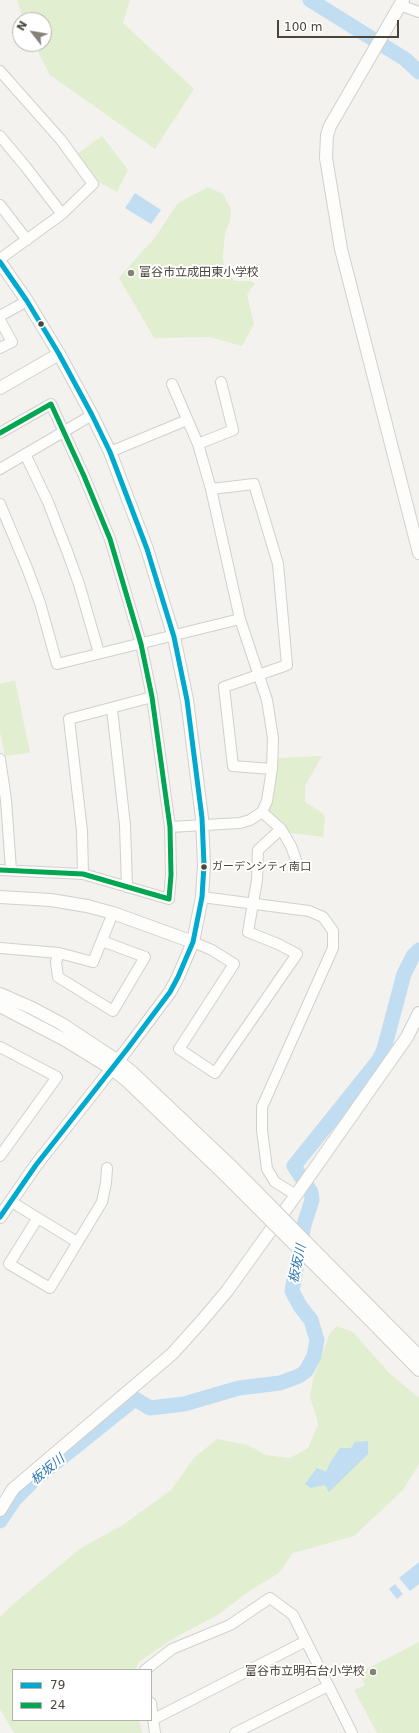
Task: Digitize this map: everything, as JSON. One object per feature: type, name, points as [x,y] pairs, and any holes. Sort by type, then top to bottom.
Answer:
[{"type":"street","points":[[419,12],[401,2],[330,126],[327,135],[326,158],[341,249],[419,553]]},
{"type":"street","points":[[0,71],[61,140],[93,184],[62,214],[0,260],[59,354],[92,415],[110,452],[145,543],[174,637],[187,700],[195,754],[204,865],[202,897],[193,942],[178,977],[167,996],[36,1165],[5,1199],[0,1217]]},
{"type":"street","points":[[0,136],[62,214]]},
{"type":"street","points":[[0,205],[26,240]]},
{"type":"street","points":[[0,316],[27,301]]},
{"type":"street","points":[[0,320],[12,342],[0,348]]},
{"type":"street","points":[[0,388],[59,354]]},
{"type":"street","points":[[198,444],[233,430],[221,382]]},
{"type":"street","points":[[170,827],[240,823],[250,820],[262,812],[268,801],[272,769],[273,738],[267,700],[240,619],[211,489],[198,444],[172,384]]},
{"type":"street","points":[[0,433],[51,404],[84,476],[110,539],[141,644],[152,697],[170,827],[170,875],[168,899],[83,874],[0,870]]},
{"type":"street","points":[[0,469],[92,415]]},
{"type":"street","points":[[110,452],[187,420]]},
{"type":"street","points":[[25,454],[48,502],[67,551],[79,584],[99,653]]},
{"type":"street","points":[[211,489],[254,484],[278,564],[287,665],[224,687],[233,766],[272,769]]},
{"type":"street","points":[[0,504],[32,582],[57,664],[99,653],[174,637],[240,619]]},
{"type":"street","points":[[83,874],[82,831],[69,720],[152,697]]},
{"type":"street","points":[[112,708],[126,825],[126,887]]},
{"type":"street","points":[[0,760],[6,800],[11,870]]},
{"type":"street","points":[[262,812],[281,829],[291,846],[296,860]]},
{"type":"street","points":[[0,897],[51,900],[87,906],[113,913],[212,950],[234,964],[179,1049],[215,1073],[297,954],[278,944],[248,932],[254,903],[258,850],[281,829]]},
{"type":"street","points":[[202,897],[309,911],[323,917],[333,931],[333,948],[262,1107],[262,1130],[267,1169],[275,1182],[298,1192]]},
{"type":"street","points":[[0,948],[59,953],[93,962],[113,913]]},
{"type":"street","points":[[59,953],[56,962],[58,977],[113,1011],[145,957],[102,941]]},
{"type":"street","points":[[0,994],[32,1008],[62,1024],[115,1065],[126,1080],[226,1169],[382,1326],[419,1370]]},
{"type":"street","points":[[0,1006],[115,1065]]},
{"type":"street","points":[[0,1510],[13,1489],[172,1354],[227,1291],[407,1037],[419,1014]]},
{"type":"street","points":[[0,1047],[57,1077],[0,1156]]},
{"type":"street","points":[[37,1219],[9,1264],[50,1288],[102,1202],[107,1168]]},
{"type":"street","points":[[5,1199],[77,1242]]},
{"type":"street","points":[[382,1326],[419,1356]]},
{"type":"street","points":[[146,1669],[172,1648],[230,1625],[270,1598],[293,1615],[350,1732]]},
{"type":"street","points":[[154,1719],[306,1641]]},
{"type":"street","points":[[234,1733],[328,1686]]},
{"type":"street","points":[[152,1708],[155,1733]]},
{"type":"green space","points":[[17,0],[130,0],[123,23],[194,89],[155,149],[50,75],[38,52],[52,52],[52,12],[21,12]]},
{"type":"green space","points":[[102,136],[128,170],[117,192],[97,181],[77,154]]},
{"type":"green space","points":[[208,187],[223,194],[231,209],[230,221],[225,234],[223,257],[225,272],[235,281],[249,281],[255,283],[247,295],[254,324],[242,346],[210,337],[154,338],[119,278],[156,236],[178,203]]},
{"type":"green space","points":[[15,680],[30,753],[5,756],[0,732],[0,684]]},
{"type":"green space","points":[[322,756],[305,786],[305,802],[321,812],[325,817],[323,837],[290,833],[269,814],[268,809],[276,758]]},
{"type":"green space","points":[[337,1326],[353,1332],[389,1373],[419,1398],[419,1464],[403,1490],[354,1536],[293,1553],[279,1573],[251,1590],[216,1616],[174,1638],[139,1662],[136,1669],[12,1669],[12,1721],[139,1721],[142,1733],[14,1733],[0,1709],[0,1617],[12,1605],[81,1548],[123,1525],[171,1490],[194,1458],[217,1439],[248,1445],[266,1455],[290,1458],[308,1448],[318,1425],[310,1398],[313,1379],[330,1333]]},
{"type":"green space","points":[[419,1642],[419,1733],[377,1733],[354,1690],[365,1685],[359,1673]]},
{"type":"water","points":[[135,193],[161,210],[151,224],[125,208]]},
{"type":"water","points":[[368,1441],[368,1454],[329,1492],[325,1485],[311,1488],[305,1484],[317,1468],[326,1472],[331,1461],[340,1448],[351,1448],[355,1442]]},
{"type":"water","points":[[419,1562],[419,1584],[410,1591],[399,1578]]},
{"type":"water","points":[[395,1584],[403,1594],[397,1599],[389,1589]]},
{"type":"waterway","points":[[310,0],[405,59],[419,72]]},
{"type":"waterway","name":"板坂川","points":[[0,1521],[14,1500],[34,1480],[135,1399],[150,1408],[184,1404],[239,1388],[280,1383],[299,1376],[306,1371],[314,1356],[317,1340],[311,1320],[300,1306],[292,1291],[304,1225],[312,1200],[311,1192],[294,1166],[379,1060],[384,1049],[404,974],[413,956],[419,950]]},
{"type":"transit line","name":"79","points":[[0,262],[27,301],[59,354],[92,415],[110,452],[147,549],[174,637],[187,700],[202,818],[204,865],[202,897],[193,942],[170,992],[36,1165],[0,1217]]},
{"type":"transit line","name":"24","points":[[0,433],[51,404],[84,476],[110,539],[141,644],[152,697],[170,827],[171,875],[169,899],[83,874],[0,870]]},
{"type":"place","name":"富谷市立成田東小学校","points":[[131,273]]},
{"type":"place","name":"ガーデンシティ南口","points":[[204,867]]},
{"type":"place","name":"富谷市立明石台小学校","points":[[373,1672]]}]
